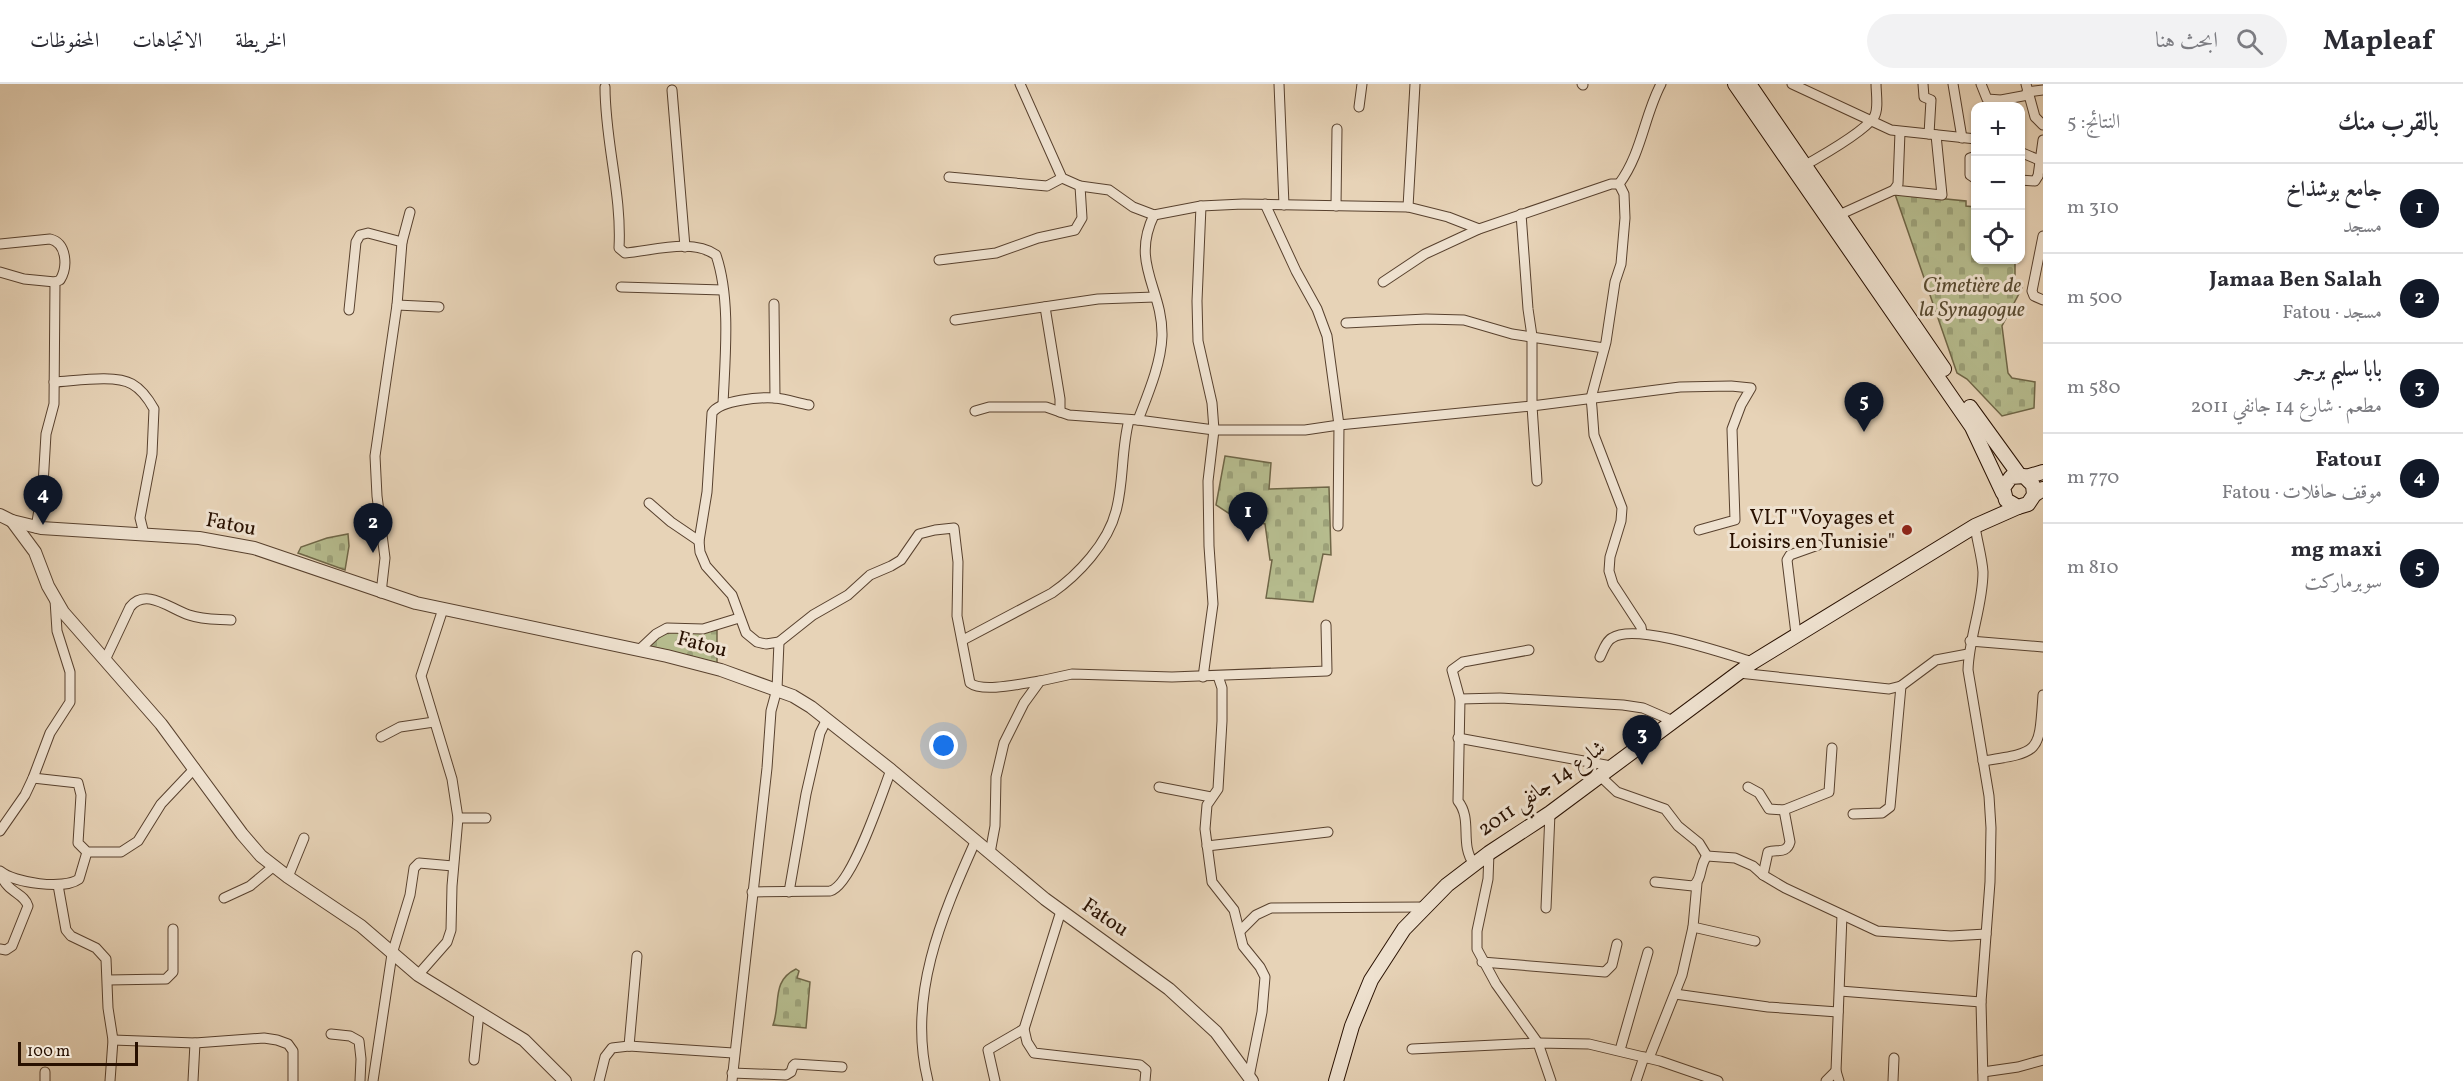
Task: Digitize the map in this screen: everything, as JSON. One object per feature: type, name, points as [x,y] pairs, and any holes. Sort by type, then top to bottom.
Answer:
[{"type":"main road","points":[[1735,84],[1839,215],[1908,325]]},
{"type":"main road","points":[[1749,84],[1800,168],[1977,425],[2039,492],[2028,504],[2018,507],[2009,504],[2003,494],[1977,425]]},
{"type":"main road","points":[[2003,494],[2008,480],[2043,472]]},
{"type":"main road","name":"شارع 14 جانفي 2011","points":[[1975,526],[2003,494]]},
{"type":"main road","name":"شارع 14 جانفي 2011","points":[[1336,1081],[1352,1026],[1371,980],[1404,929],[1474,864],[1550,813],[1753,662],[1975,526],[2018,507]]},
{"type":"street","points":[[1020,84],[1062,178],[1080,186],[1108,190],[1126,203],[1154,215],[1201,206],[1265,204],[1407,207],[1448,217],[1479,229]]},
{"type":"street","points":[[1279,84],[1284,205]]},
{"type":"street","points":[[1359,108],[1362,84]]},
{"type":"street","points":[[1407,207],[1415,84]]},
{"type":"street","points":[[1619,184],[1630,169],[1637,153],[1651,105],[1662,84]]},
{"type":"street","points":[[1792,84],[1870,121],[1900,132],[1971,139]]},
{"type":"street","points":[[1800,168],[1859,131],[1870,121],[1875,113],[1876,84]]},
{"type":"street","points":[[1894,190],[1942,195],[1933,135],[1931,100],[1924,97],[1923,84]]},
{"type":"street","points":[[1953,84],[1962,138]]},
{"type":"street","points":[[1981,84],[1987,99],[1998,102]]},
{"type":"street","points":[[605,87],[605,122],[619,200],[618,248],[625,253],[685,247],[703,249],[716,255],[723,290],[725,345],[723,404]]},
{"type":"street","points":[[672,90],[685,247]]},
{"type":"street","points":[[2027,90],[2035,117],[2043,124]]},
{"type":"street","points":[[2003,102],[2027,90],[2043,90]]},
{"type":"street","points":[[1336,207],[1337,129]]},
{"type":"street","points":[[1839,215],[1894,190],[1899,184],[1900,132]]},
{"type":"street","points":[[2025,180],[2035,181],[2040,177],[2039,160],[2043,140]]},
{"type":"street","points":[[2025,155],[2039,160]]},
{"type":"street","points":[[1971,158],[1971,176]]},
{"type":"street","points":[[949,177],[1047,186],[1062,178]]},
{"type":"street","points":[[1383,282],[1425,254],[1479,229],[1611,184],[1619,184]]},
{"type":"street","points":[[1619,184],[1624,194],[1625,218],[1621,264],[1615,282],[1613,304],[1592,398],[1594,435],[1623,513],[1610,557],[1609,571],[1613,584],[1636,618],[1642,633]]},
{"type":"street","points":[[939,260],[996,253],[1038,238],[1075,230],[1082,218],[1080,186]]},
{"type":"street","points":[[1265,204],[1296,271],[1317,309],[1327,336],[1339,425],[1338,526]]},
{"type":"street","points":[[1201,206],[1197,301],[1198,341],[1212,403],[1214,430],[1208,481],[1213,604],[1203,677]]},
{"type":"street","points":[[381,593],[386,558],[377,496],[375,456],[397,305],[402,242],[410,212]]},
{"type":"street","points":[[1521,214],[1532,336],[1532,406],[1537,481]]},
{"type":"street","points":[[963,639],[1062,586],[1089,559],[1106,533],[1116,511],[1133,420],[1160,353],[1162,336],[1143,251],[1147,229],[1154,215]]},
{"type":"street","points":[[349,310],[356,242],[360,235],[368,233],[402,242]]},
{"type":"street","points":[[2043,236],[2032,291],[2034,296],[2043,300]]},
{"type":"street","points":[[0,244],[50,239],[57,241],[62,246],[64,267],[60,280],[55,282],[24,279],[0,272]]},
{"type":"street","points":[[35,552],[34,535],[38,528],[46,434],[54,404],[55,282]]},
{"type":"street","points":[[621,287],[723,290]]},
{"type":"street","points":[[955,320],[1098,300],[1155,297]]},
{"type":"street","points":[[774,304],[775,398]]},
{"type":"street","points":[[397,305],[439,307]]},
{"type":"street","points":[[1045,307],[1060,399],[1060,412]]},
{"type":"street","points":[[1346,323],[1454,320],[1504,332],[1604,348]]},
{"type":"street","points":[[54,382],[101,380],[129,382],[136,386],[154,409],[152,454],[140,518],[144,534]]},
{"type":"street","points":[[975,411],[989,406],[1046,407],[1069,416],[1097,416],[1214,430],[1273,432],[1532,406],[1680,387],[1751,388],[1741,405],[1732,429],[1735,520],[1699,531]]},
{"type":"street","points":[[809,405],[775,398],[723,404],[715,408],[712,413],[706,492],[699,541],[700,552],[706,566],[732,595],[746,633],[758,642],[766,644],[779,642],[813,615],[848,595],[870,575],[891,567],[901,560],[919,534],[947,528],[954,528],[958,562],[956,604],[970,683],[978,687],[1040,681],[1072,674],[1203,677],[1247,673],[1327,671],[1326,625]]},
{"type":"street","points":[[649,503],[671,522],[699,541]]},
{"type":"street","name":"Fatou","points":[[0,515],[38,528],[199,538],[254,548],[381,593],[443,609],[639,650],[721,670],[777,689],[811,707],[827,719],[1060,911],[1124,954],[1169,989],[1216,1032],[1251,1079]]},
{"type":"street","name":"Fatou","points":[[12,521],[35,552],[63,612],[106,658],[195,768],[242,834],[261,856],[361,926],[418,975],[524,1040],[565,1081]]},
{"type":"street","points":[[1975,526],[1983,572],[1968,654],[1969,686],[1983,761],[1991,828],[1981,1002],[1983,1076],[2043,1060]]},
{"type":"street","points":[[1796,634],[1787,560],[1790,555],[1818,545]]},
{"type":"street","points":[[106,658],[130,607],[142,598],[150,598],[188,615],[206,619],[231,620]]},
{"type":"street","points":[[0,831],[33,778],[50,733],[66,709],[71,696],[70,672],[57,631],[55,599]]},
{"type":"street","points":[[418,975],[447,942],[451,930],[453,866],[458,818],[452,779],[421,676],[443,609]]},
{"type":"street","points":[[639,650],[656,634],[667,628],[703,629],[739,618]]},
{"type":"street","points":[[1600,657],[1611,638],[1620,634],[1642,633],[1692,644],[1753,662]]},
{"type":"street","points":[[1970,641],[2043,647]]},
{"type":"street","points":[[779,642],[777,689],[771,711],[766,777],[732,1077],[786,1075],[791,1072],[795,1064],[842,1067]]},
{"type":"street","points":[[1474,864],[1466,854],[1466,822],[1462,806],[1458,801],[1460,699],[1452,670],[1463,662],[1529,650]]},
{"type":"street","points":[[1739,673],[1878,689],[1900,686],[1936,660],[1968,654]]},
{"type":"street","points":[[1218,676],[1222,688],[1218,789],[1211,797],[1205,815],[1209,874],[1218,892],[1234,910],[1243,946],[1265,977],[1251,1079]]},
{"type":"street","points":[[990,852],[995,826],[996,777],[1004,742],[1024,703],[1040,681]]},
{"type":"street","points":[[1013,684],[1020,690],[1024,703]]},
{"type":"street","points":[[1853,814],[1882,813],[1890,807],[1900,686]]},
{"type":"street","points":[[1983,761],[2018,755],[2035,746],[2041,735],[2043,695]]},
{"type":"street","points":[[1460,699],[1500,698],[1623,705],[1643,708],[1673,721]]},
{"type":"street","points":[[789,892],[806,794],[820,733],[827,719]]},
{"type":"street","points":[[381,737],[400,727],[434,722]]},
{"type":"street","points":[[1458,738],[1611,766]]},
{"type":"street","points":[[1748,787],[1759,793],[1769,809],[1784,810],[1829,792],[1832,748]]},
{"type":"street","points":[[33,778],[78,783],[81,795],[77,837],[80,847],[87,852],[121,852],[143,835],[161,804],[195,768]]},
{"type":"street","points":[[752,892],[830,891],[837,888],[856,859],[891,770]]},
{"type":"street","points":[[1599,775],[1617,792],[1665,809],[1678,826],[1699,843],[1707,856]]},
{"type":"street","points":[[1159,788],[1211,797]]},
{"type":"street","points":[[1763,875],[1768,852],[1785,850],[1789,847],[1784,810]]},
{"type":"street","points":[[1546,908],[1550,813]]},
{"type":"street","points":[[458,818],[486,818]]},
{"type":"street","points":[[1207,846],[1328,832]]},
{"type":"street","points":[[288,877],[304,838]]},
{"type":"street","points":[[928,1081],[921,1046],[921,997],[952,894],[975,842]]},
{"type":"street","points":[[0,871],[17,879],[68,885],[79,879],[87,852]]},
{"type":"street","points":[[1489,853],[1488,879],[1476,942],[1482,962],[1538,1042],[1551,1081]]},
{"type":"street","points":[[1707,856],[1735,858],[1753,866],[1763,875],[1868,928],[1891,933],[1951,936],[1986,934]]},
{"type":"street","points":[[1636,1081],[1676,994],[1688,954],[1697,883],[1707,856]]},
{"type":"street","points":[[373,1081],[392,954],[410,895],[415,865],[419,863],[453,866]]},
{"type":"street","points":[[225,898],[250,886],[274,866]]},
{"type":"street","points":[[0,871],[3,883],[27,900],[28,906],[12,946],[6,950],[0,949]]},
{"type":"street","points":[[1655,882],[1687,887],[1697,883]]},
{"type":"street","points":[[58,885],[66,930],[71,936],[96,948],[106,959],[108,1008],[113,1040],[110,1081]]},
{"type":"street","points":[[1240,931],[1256,915],[1271,908],[1424,908]]},
{"type":"street","points":[[1060,911],[1024,1029],[1027,1042],[1034,1053],[1140,1065],[1146,1070],[1145,1081]]},
{"type":"street","points":[[1826,1081],[1838,1076],[1842,915]]},
{"type":"street","points":[[1693,927],[1755,941]]},
{"type":"street","points":[[108,980],[166,978],[173,972],[173,928]]},
{"type":"street","points":[[1482,962],[1605,972],[1612,965],[1617,944]]},
{"type":"street","points":[[1620,1050],[1648,952]]},
{"type":"street","points":[[629,1046],[638,956]]},
{"type":"street","points":[[1840,991],[1981,1002]]},
{"type":"street","points":[[1676,994],[1768,1007],[1838,1012]]},
{"type":"street","points":[[474,1060],[479,1013]]},
{"type":"street","points":[[995,1081],[988,1050],[1024,1029]]},
{"type":"street","points":[[331,1034],[350,1036],[359,1041],[360,1081]]},
{"type":"street","points":[[113,1040],[195,1043],[264,1038],[288,1044],[293,1051],[293,1081]]},
{"type":"street","points":[[1412,1048],[1538,1042],[1589,1044],[1620,1050],[1718,1081]]},
{"type":"street","points":[[193,1081],[195,1043]]},
{"type":"street","points":[[600,1081],[607,1052],[612,1048],[629,1046],[733,1053]]},
{"type":"street","points":[[1893,1081],[1894,1058]]},
{"type":"green space","name":"Cimetière de la Synagogue","points":[[1895,194],[1966,201],[1966,206],[1971,207],[1971,264],[2015,264],[2015,286],[2022,288],[2002,326],[2008,373],[2012,378],[2035,382],[2034,408],[2002,416],[1967,379],[1957,373]]},
{"type":"green space","points":[[1225,456],[1271,463],[1269,489],[1329,487],[1331,555],[1323,554],[1313,602],[1266,598],[1272,560],[1270,560],[1265,524],[1236,518],[1216,505]]},
{"type":"green space","points":[[348,534],[349,546],[345,570],[298,553],[301,547]]},
{"type":"green space","points":[[717,630],[717,663],[649,646],[657,633]]},
{"type":"green space","points":[[796,969],[799,971],[797,978],[810,982],[806,1028],[773,1025],[780,986],[788,974]]},
{"type":"place","name":"mg maxi","points":[[1864,432]]},
{"type":"place","name":"Fatou1","points":[[43,525]]},
{"type":"place","name":"VLT \"Voyages et Loisirs en Tunisie\"","points":[[1907,530]]},
{"type":"place","name":"جامع بوشذاخ","points":[[1248,542]]},
{"type":"place","name":"Jamaa Ben Salah","points":[[373,553]]},
{"type":"place","name":"بابا سليم برجر","points":[[1642,765]]}]
